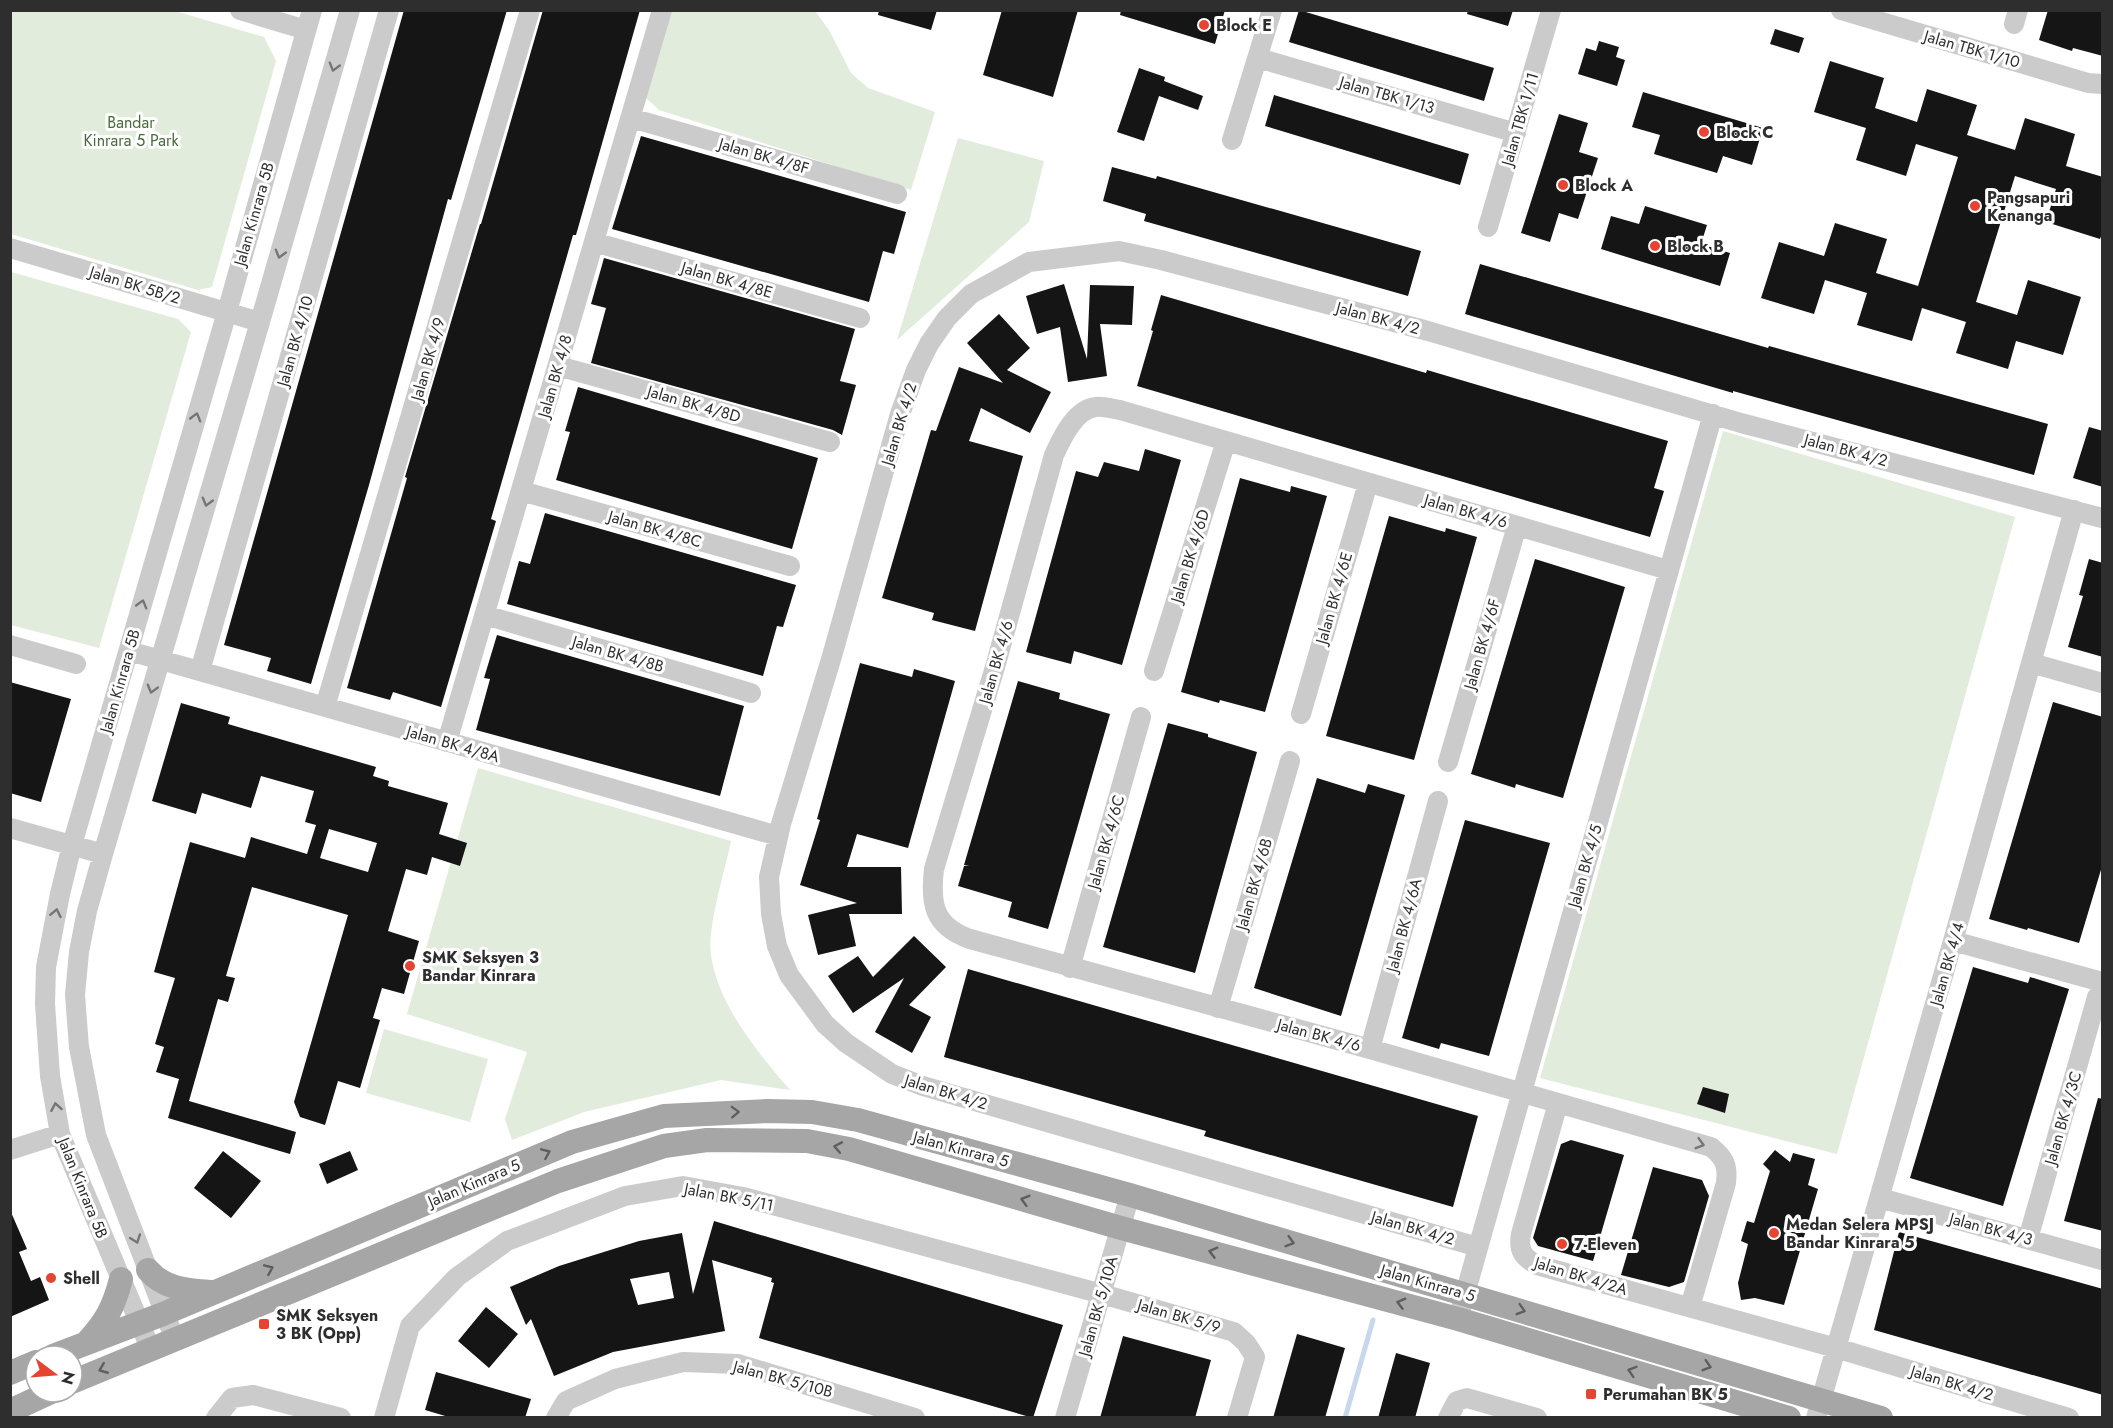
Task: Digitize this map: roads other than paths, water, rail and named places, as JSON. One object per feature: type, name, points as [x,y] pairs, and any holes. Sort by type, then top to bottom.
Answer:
[{"type":"main road","name":"Jalan Kinrara 5","points":[[84,1344],[164,1314],[572,1142],[664,1116],[767,1111],[812,1112],[858,1120],[1130,1195],[1464,1294],[1819,1409],[1881,1418]]},
{"type":"main road","name":"Jalan Kinrara 5","points":[[84,1377],[558,1181],[664,1146],[707,1140],[807,1141],[849,1149],[1121,1228],[1458,1318],[1789,1418]]},
{"type":"main road","points":[[148,1270],[156,1280],[164,1284],[188,1290],[215,1292]]},
{"type":"main road","points":[[87,1343],[104,1324],[116,1300],[121,1279]]},
{"type":"main road","points":[[10,1411],[25,1404]]},
{"type":"street","name":"Jalan Kinrara 5B","points":[[151,1350],[60,1134],[50,1076],[45,1004],[46,967],[72,845],[312,10]]},
{"type":"street","name":"Jalan Kinrara 5B","points":[[175,1340],[96,1135],[79,1047],[75,995],[79,952],[87,911],[350,10]]},
{"type":"street","name":"Jalan BK 4/10","points":[[200,671],[389,10]]},
{"type":"street","name":"Jalan BK 4/9","points":[[325,707],[530,10]]},
{"type":"street","name":"Jalan BK 4/8","points":[[447,742],[662,10]]},
{"type":"street","points":[[1232,140],[1272,10]]},
{"type":"street","name":"Jalan TBK 1/11","points":[[1488,227],[1551,10]]},
{"type":"street","name":"Jalan TBK 1/10","points":[[1841,10],[2088,83],[2103,84]]},
{"type":"street","points":[[249,12],[306,30]]},
{"type":"street","name":"Jalan TBK 1/13","points":[[1258,58],[1516,133]]},
{"type":"street","name":"Jalan BK 4/8F","points":[[631,118],[897,194]]},
{"type":"street","name":"Jalan BK 4/8E","points":[[594,242],[860,318]]},
{"type":"street","name":"Jalan BK 5B/2","points":[[10,248],[260,322]]},
{"type":"street","name":"Jalan BK 4/2","points":[[1478,1246],[923,1086],[892,1074],[846,1043],[825,1024],[789,975],[777,946],[771,914],[769,877],[778,836],[836,645],[900,414],[916,370],[929,344],[947,318],[970,294],[1029,262],[1119,251],[1428,331],[1713,414],[2103,518]]},
{"type":"street","name":"Jalan BK 4/8D","points":[[558,366],[830,442]]},
{"type":"street","name":"Jalan BK 4/6","points":[[1521,1092],[1070,968],[959,935],[948,928],[937,913],[931,892],[934,869],[995,667],[1054,455],[1064,434],[1077,417],[1095,407],[1120,411],[1226,441],[1668,570]]},
{"type":"street","name":"Jalan BK 4/5","points":[[1458,1318],[1713,414]]},
{"type":"street","name":"Jalan BK 4/6D","points":[[1154,671],[1226,441]]},
{"type":"street","name":"Jalan BK 4/6E","points":[[1301,714],[1368,483]]},
{"type":"street","name":"Jalan BK 4/8C","points":[[521,491],[790,566]]},
{"type":"street","name":"Jalan BK 4/4","points":[[1819,1409],[2074,510]]},
{"type":"street","name":"Jalan BK 4/6F","points":[[1448,762],[1517,526]]},
{"type":"street","name":"Jalan BK 4/8B","points":[[484,615],[751,693]]},
{"type":"street","points":[[10,645],[76,664]]},
{"type":"street","name":"Jalan BK 4/8A","points":[[129,651],[778,836]]},
{"type":"street","points":[[2031,663],[2103,683]]},
{"type":"street","name":"Jalan BK 4/6C","points":[[1070,968],[1141,717]]},
{"type":"street","name":"Jalan BK 4/6B","points":[[1218,1008],[1290,761]]},
{"type":"street","name":"Jalan BK 4/6A","points":[[1370,1049],[1438,801]]},
{"type":"street","points":[[10,828],[104,854]]},
{"type":"street","points":[[1953,941],[2100,990]]},
{"type":"street","name":"Jalan BK 4/3C","points":[[2028,1239],[2100,990]]},
{"type":"street","points":[[1521,1092],[1711,1147],[1720,1154],[1726,1162],[1726,1183],[1690,1307]]},
{"type":"street","name":"Jalan BK 4/2A","points":[[1558,1103],[1519,1243],[1526,1259],[1836,1348]]},
{"type":"street","points":[[10,1150],[60,1134]]},
{"type":"street","name":"Jalan BK 5/11","points":[[384,1418],[410,1326],[457,1277],[507,1241],[625,1196],[683,1186],[743,1197],[1102,1294]]},
{"type":"street","name":"Jalan BK 5/10A","points":[[1065,1418],[1130,1195]]},
{"type":"street","name":"Jalan BK 4/3","points":[[1880,1198],[2103,1260]]},
{"type":"street","name":"Jalan BK 5/9","points":[[1102,1294],[1234,1332],[1246,1343],[1255,1357],[1237,1418]]},
{"type":"street","name":"Jalan BK 4/2","points":[[1836,1348],[2069,1418]]},
{"type":"street","name":"Jalan BK 5/10B","points":[[556,1418],[566,1401],[605,1383],[683,1362],[738,1364],[915,1418]]},
{"type":"street","points":[[216,1418],[232,1398],[253,1395],[341,1418]]},
{"type":"street","points":[[1448,1418],[1457,1401],[1467,1398],[1537,1418]]},
{"type":"waterway","points":[[1345,1418],[1373,1320]]},
{"type":"place","name":"Block E","points":[[1204,25]]},
{"type":"place","name":"Block C","points":[[1704,132]]},
{"type":"place","name":"Block A","points":[[1563,185]]},
{"type":"place","name":"Pangsapuri Kenanga","points":[[1975,206]]},
{"type":"place","name":"Block B","points":[[1655,246]]},
{"type":"place","name":"SMK Seksyen 3 Bandar Kinrara","points":[[410,966]]},
{"type":"place","name":"Medan Selera MPSJ Bandar Kinrara 5","points":[[1774,1233]]},
{"type":"place","name":"7-Eleven","points":[[1562,1244]]},
{"type":"place","name":"Shell","points":[[51,1278]]},
{"type":"place","name":"SMK Seksyen 3 BK (Opp)","points":[[264,1324]]},
{"type":"place","name":"Perumahan BK 5","points":[[1591,1394]]},
{"type":"park label","name":"Bandar Kinrara 5 Park","points":[[131,131]]}]
